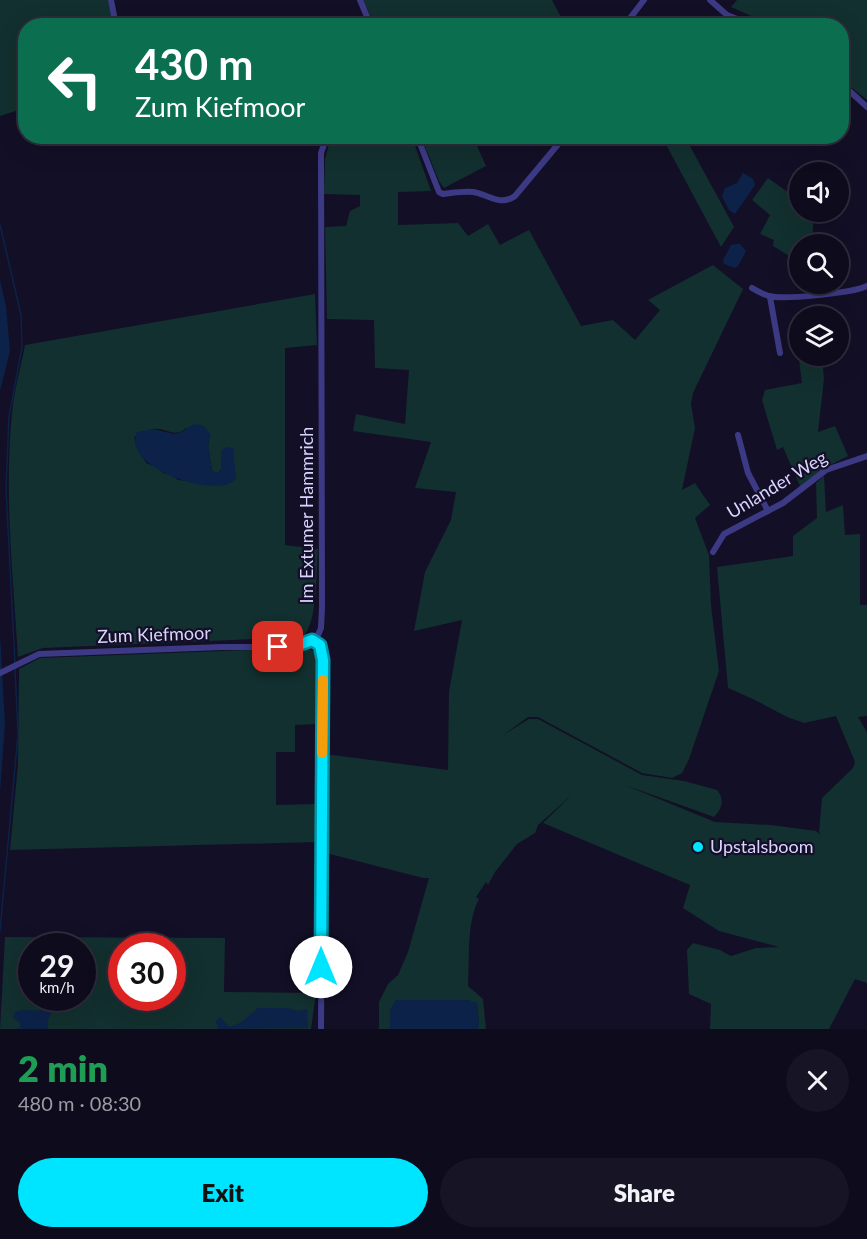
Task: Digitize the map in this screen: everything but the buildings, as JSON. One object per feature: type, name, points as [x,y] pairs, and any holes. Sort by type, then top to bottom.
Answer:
[{"type":"street","points":[[111,0],[114,18]]},
{"type":"street","points":[[360,0],[368,18]]},
{"type":"street","points":[[630,18],[644,0]]},
{"type":"street","points":[[710,0],[727,15],[735,18]]},
{"type":"street","points":[[849,90],[867,106]]},
{"type":"street","name":"Im Extumer Hammrich","points":[[312,640],[321,628],[322,607],[321,153],[324,144]]},
{"type":"street","points":[[420,144],[439,192],[443,194],[476,192],[500,201],[514,196],[558,144]]},
{"type":"street","points":[[752,288],[770,297],[814,296],[858,291],[867,286]]},
{"type":"street","points":[[770,297],[780,353]]},
{"type":"street","points":[[738,435],[748,473],[768,512]]},
{"type":"street","name":"Unlander Weg","points":[[713,552],[724,534],[783,503],[826,470],[867,456]]},
{"type":"street","points":[[312,640],[320,645],[323,660],[321,1029]]},
{"type":"street","name":"Zum Kiefmoor","points":[[0,673],[39,654],[296,646],[312,640]]},
{"type":"green space","points":[[0,0],[108,0],[112,18],[18,18],[18,110],[0,116]]},
{"type":"green space","points":[[363,0],[552,0],[561,18],[372,18]]},
{"type":"green space","points":[[737,0],[867,0],[867,100],[849,86],[849,18],[755,18],[731,7]]},
{"type":"green space","points":[[329,144],[414,144],[431,191],[398,192],[398,225],[458,223],[468,236],[488,224],[500,245],[529,230],[581,326],[613,320],[635,340],[660,310],[648,300],[713,265],[743,289],[693,393],[691,404],[695,428],[682,490],[695,483],[710,505],[695,518],[709,555],[711,605],[719,671],[689,759],[682,773],[672,778],[642,773],[538,717],[528,717],[503,735],[529,719],[538,719],[642,775],[684,781],[717,790],[722,804],[714,817],[625,785],[715,822],[771,825],[816,831],[821,835],[819,832],[822,798],[853,768],[855,762],[836,716],[804,723],[728,688],[717,567],[793,556],[793,536],[817,518],[816,483],[824,476],[826,512],[843,505],[845,535],[860,534],[860,605],[867,605],[867,716],[858,717],[867,732],[867,983],[855,979],[829,1029],[710,1029],[711,1004],[689,994],[687,950],[693,943],[720,950],[731,956],[756,948],[779,947],[719,931],[683,908],[690,885],[543,823],[573,794],[538,825],[535,833],[517,844],[488,885],[486,882],[476,897],[479,899],[470,930],[468,986],[483,999],[486,1029],[477,1029],[479,1026],[477,1004],[467,1000],[396,1000],[390,1011],[390,1029],[379,1029],[379,1002],[388,984],[398,975],[408,952],[429,878],[326,853],[325,754],[448,770],[449,691],[462,620],[414,631],[425,572],[451,520],[456,492],[415,488],[431,442],[353,431],[356,414],[405,424],[409,370],[375,368],[374,320],[327,319],[325,227],[346,226],[350,211],[360,206],[360,195],[324,194],[325,159]]},
{"type":"green space","points":[[424,144],[476,144],[486,166],[444,188]]},
{"type":"green space","points":[[666,144],[689,144],[734,227],[721,247]]},
{"type":"green space","points":[[768,178],[789,193],[789,222],[813,222],[813,234],[789,234],[789,256],[773,246],[774,240],[760,234],[770,215],[752,200]]},
{"type":"green space","points":[[315,294],[317,345],[285,348],[285,545],[318,549],[314,608],[308,630],[303,637],[43,648],[18,657],[10,535],[9,474],[13,404],[25,345]],"holes":[[[186,428],[210,434],[208,446],[212,471],[218,473],[221,469],[221,451],[227,485],[178,480],[172,475],[163,473],[146,463],[134,437],[153,429],[178,433]]]},
{"type":"green space","points":[[800,366],[823,366],[824,379],[818,432],[835,426],[848,456],[826,467],[800,486],[783,447],[777,450],[762,400],[765,390],[802,383]]},
{"type":"green space","points":[[305,648],[317,652],[320,660],[319,724],[295,725],[295,752],[276,752],[276,805],[317,804],[317,842],[10,850],[18,764],[19,669],[40,658]]},
{"type":"green space","points":[[5,937],[18,937],[18,1011],[96,1011],[96,937],[108,937],[108,1011],[186,1011],[186,938],[225,938],[224,992],[316,993],[311,1029],[0,1029]]},
{"type":"water","points":[[743,173],[753,179],[755,185],[735,214],[729,210],[722,196],[725,188],[737,183]]},
{"type":"water","points":[[740,244],[746,251],[738,266],[735,268],[724,264],[723,260],[731,245]]},
{"type":"water","points":[[0,280],[6,306],[10,351],[0,391]]},
{"type":"water","points":[[194,424],[204,426],[210,434],[208,446],[212,471],[218,473],[221,469],[221,451],[226,447],[233,448],[236,479],[231,483],[217,486],[202,485],[168,475],[141,456],[135,444],[137,432],[153,429],[174,434]]},
{"type":"water","points":[[0,635],[5,723],[0,793]]},
{"type":"water","points":[[396,1000],[467,1000],[477,1003],[479,1026],[477,1029],[390,1029],[390,1011]]},
{"type":"water","points":[[258,1008],[287,1008],[298,1011],[307,1009],[308,1028],[218,1029],[216,1021],[220,1017],[230,1027],[240,1023]]},
{"type":"water","points":[[50,1011],[48,1029],[16,1029],[20,1027],[20,1022],[13,1018],[15,1012]]},
{"type":"waterway","points":[[0,225],[21,315],[22,347],[9,417],[6,489],[15,664]]},
{"type":"waterway","points":[[0,931],[18,734],[15,669]]},
{"type":"slow traffic","points":[[322,753],[323,680]]},
{"type":"place","name":"Upstalsboom","points":[[698,847]]},
{"type":"route","points":[[278,647],[296,646],[312,640],[320,645],[323,660],[321,967]]}]
